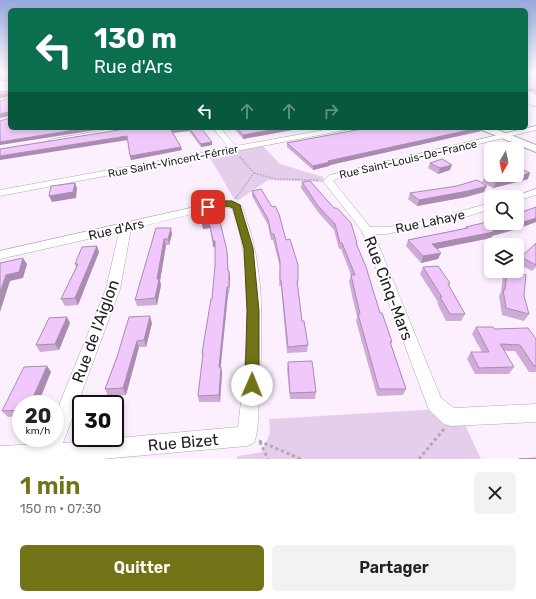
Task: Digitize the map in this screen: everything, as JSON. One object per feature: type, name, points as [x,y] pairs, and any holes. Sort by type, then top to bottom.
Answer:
[{"type":"street","name":"Rue Saint-Louis-De-France","points":[[328,180],[333,177],[536,128]]},
{"type":"street","points":[[46,141],[118,130]]},
{"type":"street","points":[[218,130],[234,149]]},
{"type":"street","name":"Rue Saint-Vincent-Férrier","points":[[0,193],[335,130]]},
{"type":"street","points":[[490,130],[536,149]]},
{"type":"street","name":"Rue Cinq-Mars","points":[[328,180],[367,230],[434,404],[451,417]]},
{"type":"street","points":[[524,196],[536,192]]},
{"type":"street","name":"Rue d'Ars","points":[[0,255],[221,204],[232,204]]},
{"type":"street","points":[[232,204],[237,207],[249,248],[253,311],[253,438]]},
{"type":"street","name":"Rue Lahaye","points":[[367,230],[386,231],[462,215],[484,208]]},
{"type":"street","name":"Rue de l'Aiglon","points":[[49,454],[113,289],[126,227]]},
{"type":"street","points":[[451,417],[536,412]]},
{"type":"street","name":"Rue Bizet","points":[[0,456],[49,454],[253,438]]},
{"type":"path","points":[[234,149],[254,173],[276,179],[328,180]]},
{"type":"path","points":[[232,204],[254,173]]},
{"type":"path","points":[[419,459],[444,429],[451,417]]},
{"type":"path","points":[[253,438],[268,459]]},
{"type":"path","points":[[253,438],[301,459]]},
{"type":"shaded area","points":[[263,146],[280,164],[323,177],[323,182],[268,180],[237,201],[234,199],[209,156]]},
{"type":"shaded area","points":[[457,408],[481,459],[237,459],[237,456],[262,452],[270,433],[269,419]]},
{"type":"building","points":[[8,99],[8,112],[0,114],[0,101]]},
{"type":"building","points":[[8,119],[8,130],[75,130],[0,142],[0,121]]},
{"type":"building","points":[[119,130],[171,130],[181,147],[130,156],[127,136],[0,156],[0,149]]},
{"type":"building","points":[[190,130],[203,130],[212,142],[201,144]]},
{"type":"building","points":[[239,130],[271,130],[243,135]]},
{"type":"building","points":[[356,130],[469,130],[328,161],[330,162],[313,166],[287,143]]},
{"type":"building","points":[[442,159],[452,165],[440,168],[430,163]]},
{"type":"building","points":[[524,170],[530,173],[524,175]]},
{"type":"building","points":[[477,180],[487,186],[419,200],[410,193],[457,186]]},
{"type":"building","points":[[310,181],[334,208],[337,208],[351,223],[356,243],[366,267],[380,313],[382,313],[392,342],[390,342],[406,389],[379,389],[358,314],[360,314],[351,275],[355,275],[342,243],[340,243],[335,224],[318,206],[302,182]]},
{"type":"building","points":[[75,183],[73,192],[49,196],[51,186]]},
{"type":"building","points":[[261,189],[272,207],[275,206],[279,214],[286,240],[290,239],[298,265],[297,281],[302,321],[304,321],[308,345],[288,347],[280,280],[280,261],[274,234],[271,234],[268,219],[252,191]]},
{"type":"building","points":[[536,207],[536,218],[524,222],[524,211]]},
{"type":"building","points":[[217,209],[227,251],[229,271],[229,287],[227,287],[219,367],[221,367],[219,395],[198,396],[202,353],[212,299],[215,266],[215,241],[213,241],[209,221],[202,223],[199,212]]},
{"type":"building","points":[[484,223],[484,230],[492,230],[494,232],[432,244],[441,253],[423,256],[408,240],[468,228],[466,227]]},
{"type":"building","points":[[156,228],[171,228],[168,239],[164,239],[155,298],[135,300]]},
{"type":"building","points":[[536,243],[536,265],[524,259],[524,254]]},
{"type":"building","points":[[97,246],[75,298],[61,299],[78,264],[75,264],[82,247]]},
{"type":"building","points":[[23,258],[19,272],[6,275],[0,292],[0,263]]},
{"type":"building","points":[[438,266],[450,283],[448,284],[465,314],[450,314],[440,297],[442,297],[423,267]]},
{"type":"building","points":[[524,274],[526,275],[524,296],[529,314],[506,308],[503,290],[505,290],[506,278],[524,278]]},
{"type":"building","points":[[150,316],[144,340],[137,341],[123,388],[105,389],[117,357],[129,317]]},
{"type":"building","points":[[67,317],[55,344],[36,345],[49,318]]},
{"type":"building","points":[[476,327],[493,327],[494,329],[528,328],[536,339],[536,366],[534,366],[520,345],[500,344],[514,367],[479,368],[471,352],[489,352]]},
{"type":"building","points":[[312,361],[316,392],[290,393],[288,362]]},
{"type":"building","points":[[47,366],[34,395],[12,395],[12,410],[2,411],[24,367]]},
{"type":"route","points":[[208,207],[221,204],[232,204],[237,207],[249,248],[253,311],[252,385]]}]
